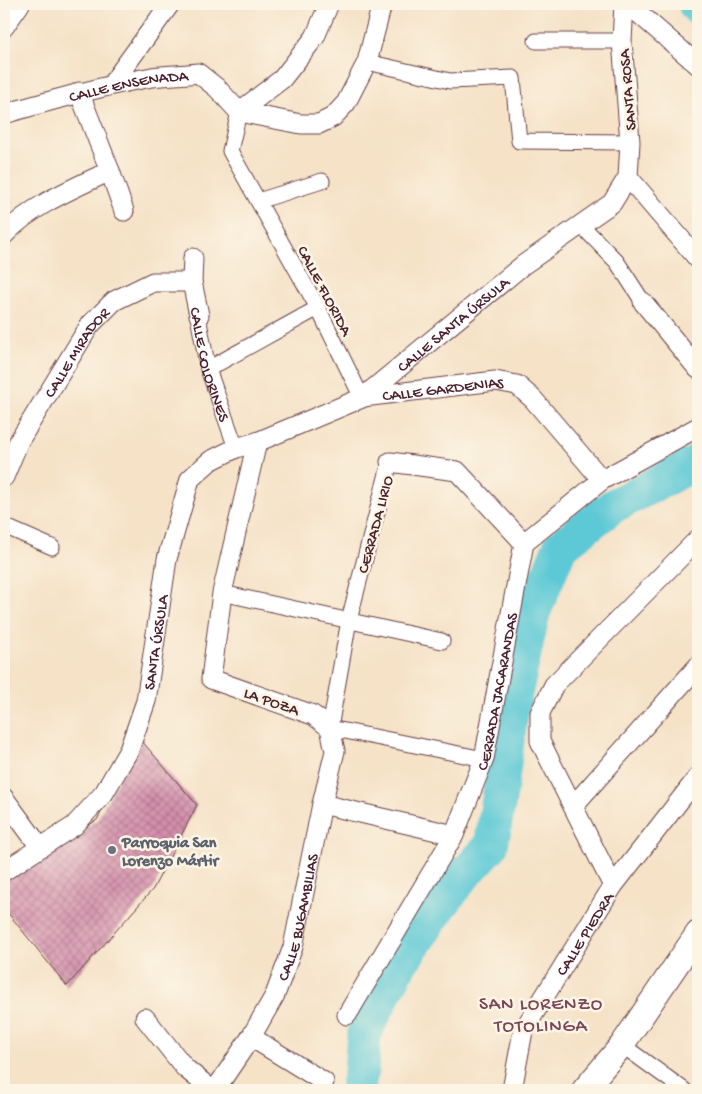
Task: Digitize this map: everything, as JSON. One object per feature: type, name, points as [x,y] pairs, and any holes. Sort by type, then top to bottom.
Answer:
[{"type":"street","points":[[4,27],[20,4]]},
{"type":"street","points":[[111,85],[170,4]]},
{"type":"street","points":[[322,181],[258,201],[230,151],[239,112],[282,79],[315,37],[329,4]]},
{"type":"street","points":[[239,112],[301,124],[318,124],[333,117],[346,103],[367,62],[382,4]]},
{"type":"street","name":"SANTA ROSA","points":[[624,4],[622,42],[630,142],[628,176]]},
{"type":"street","points":[[628,4],[698,66]]},
{"type":"street","points":[[536,42],[622,42]]},
{"type":"street","points":[[367,62],[450,81],[513,78],[519,141],[630,142]]},
{"type":"street","name":"CALLE ENSENADA","points":[[4,114],[79,92],[111,85],[154,77],[198,73],[217,88],[239,112]]},
{"type":"street","points":[[79,92],[124,211]]},
{"type":"street","points":[[4,235],[13,225],[61,194],[110,171]]},
{"type":"street","points":[[628,176],[698,259]]},
{"type":"street","name":"CALLE SANTA ÚRSULA","points":[[257,442],[362,398],[523,265],[612,203],[628,176]]},
{"type":"street","name":"CALLE FLORIDA","points":[[258,201],[318,308],[362,398]]},
{"type":"street","points":[[581,225],[618,262],[643,302],[698,369]]},
{"type":"street","points":[[192,282],[193,258]]},
{"type":"street","name":"CALLE MIRADOR","points":[[4,477],[20,441],[90,325],[114,301],[153,282],[192,282]]},
{"type":"street","name":"CALLE COLORINES","points":[[192,282],[199,315]]},
{"type":"street","name":"CALLE COLORINES","points":[[192,282],[208,369],[236,448]]},
{"type":"street","points":[[208,369],[318,308]]},
{"type":"street","name":"CALLE GARDENIAS","points":[[362,398],[495,381],[517,385],[533,399],[602,480]]},
{"type":"street","points":[[524,543],[602,480],[698,427]]},
{"type":"street","points":[[257,442],[222,593],[442,641]]},
{"type":"street","name":"SANTA ÚRSULA","points":[[40,847],[74,826],[104,793],[128,750],[146,701],[167,559],[190,479],[210,461],[236,448],[257,442]]},
{"type":"street","name":"CERRADA LIRIO","points":[[330,728],[349,620],[390,462],[457,471],[524,543]]},
{"type":"street","points":[[4,526],[52,546]]},
{"type":"street","points":[[612,886],[540,741],[540,713],[554,685],[698,539]]},
{"type":"street","name":"CERRADA JACARANDAS","points":[[347,1015],[454,835],[484,759],[524,543]]},
{"type":"street","name":"LA POZA","points":[[222,593],[211,679],[313,715],[330,728]]},
{"type":"street","points":[[572,806],[698,666]]},
{"type":"street","points":[[330,728],[484,759]]},
{"type":"street","name":"CALLE BUGAMBILIAS","points":[[214,1090],[251,1037],[275,995],[293,947],[322,804],[336,751],[330,728]]},
{"type":"street","name":"CALLE PIEDRA","points":[[512,1090],[523,1031],[612,886],[698,778]]},
{"type":"street","points":[[4,798],[40,847],[4,871]]},
{"type":"street","points":[[322,804],[454,835]]},
{"type":"street","points":[[584,1090],[622,1045],[697,937]]},
{"type":"street","points":[[145,1018],[185,1068],[214,1090]]},
{"type":"street","points":[[251,1037],[324,1082]]},
{"type":"street","points":[[622,1045],[684,1090]]},
{"type":"building","name":"Parroquia San Lorenzo Mártir","points":[[140,739],[197,805],[153,889],[67,986],[4,908],[4,879],[97,820]]},
{"type":"waterway","points":[[695,4],[698,8]]},
{"type":"waterway","points":[[357,1090],[361,1072],[364,1033],[400,964],[464,875],[491,846],[511,712],[533,613],[560,547],[613,506],[698,462]]},
{"type":"place","name":"Parroquia San Lorenzo Mártir","points":[[112,850]]},
{"type":"district","name":"SAN LORENZO TOTOLINGA","points":[[541,1013]]}]
